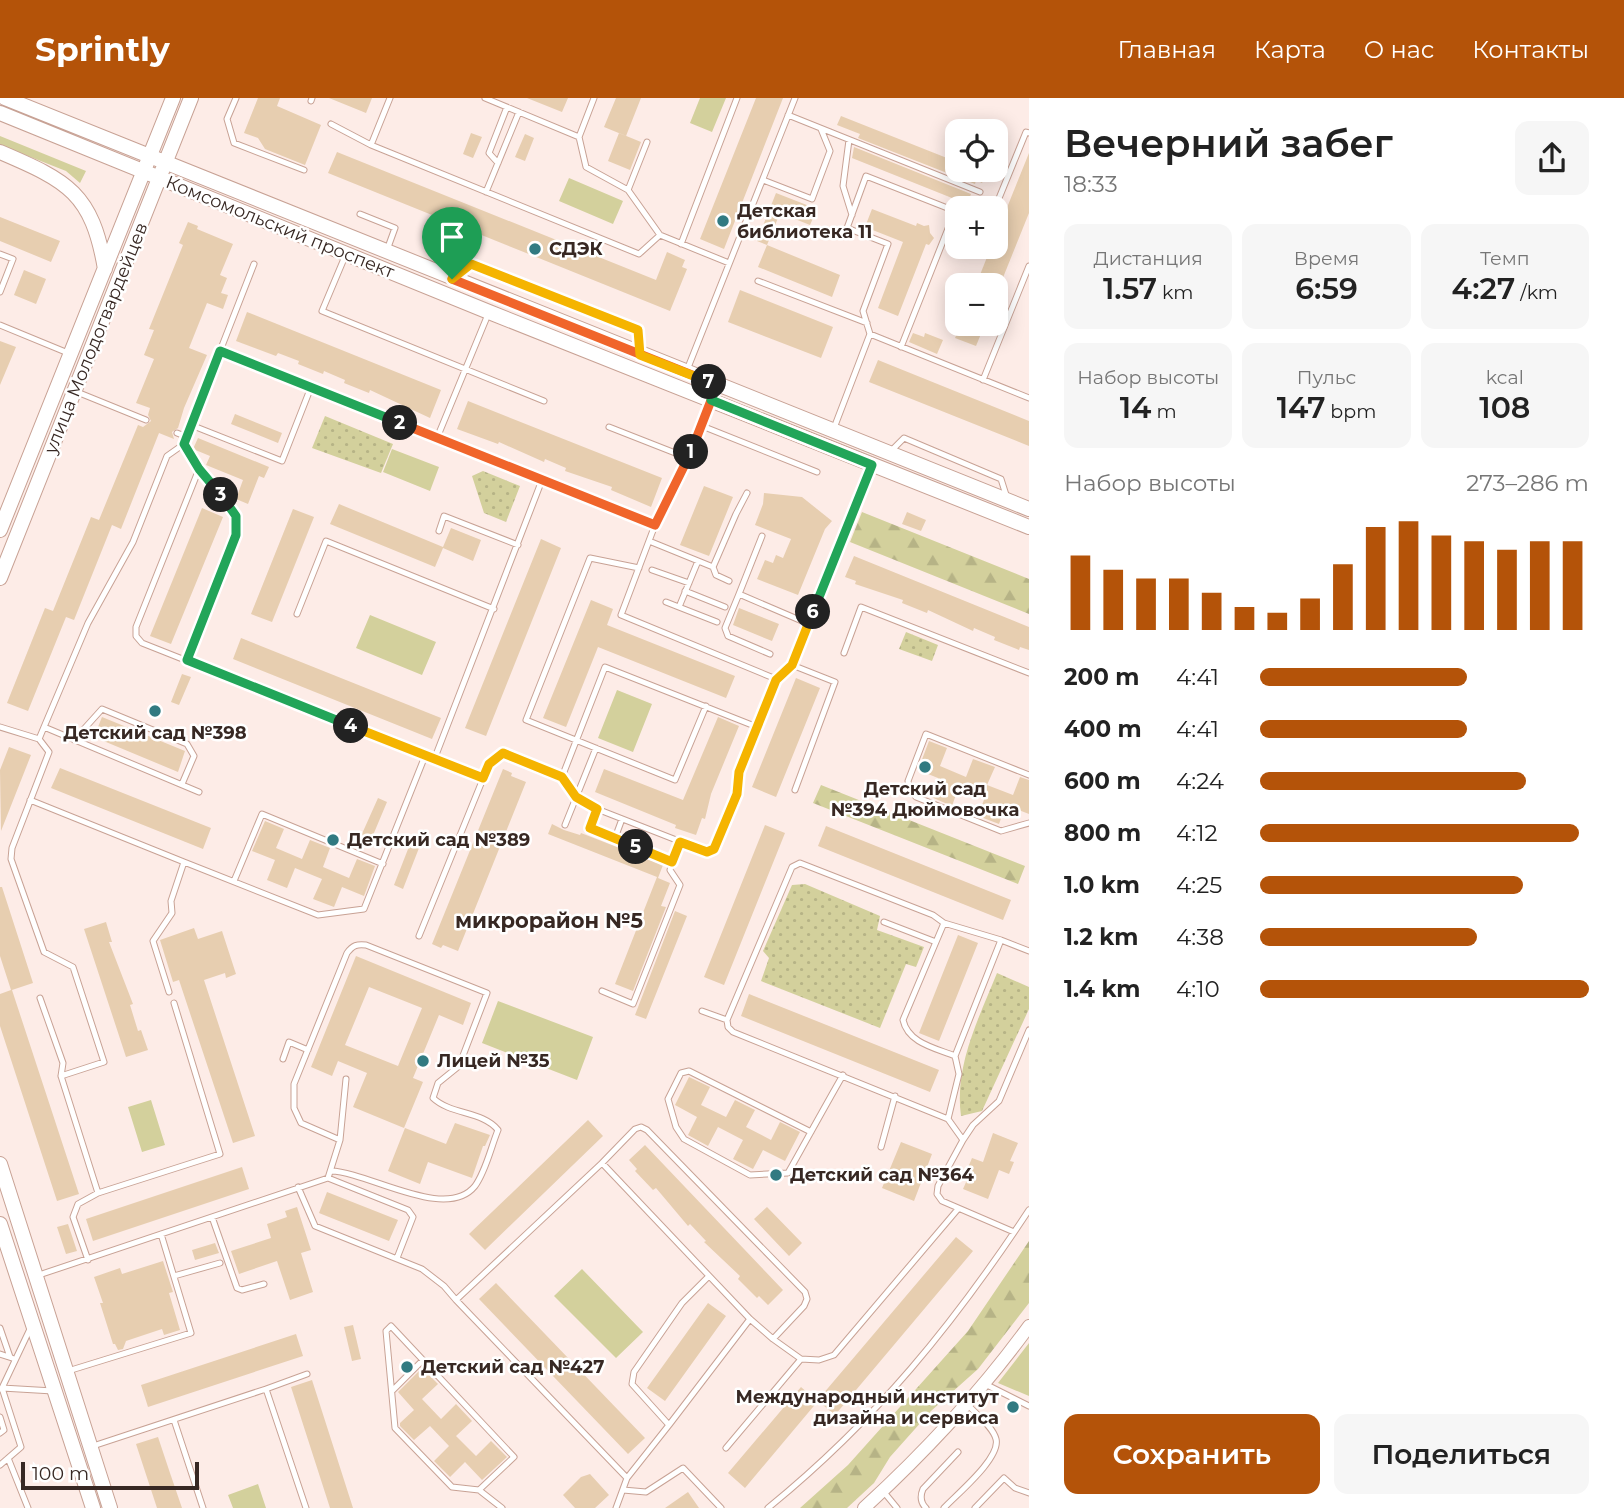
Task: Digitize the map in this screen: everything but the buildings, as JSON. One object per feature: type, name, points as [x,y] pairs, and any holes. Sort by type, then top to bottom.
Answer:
[{"type":"main road","name":"Комсомольский проспект","points":[[5,98],[102,138],[146,164],[160,178],[1029,527]]},
{"type":"main road","name":"улица Молодогвардейцев","points":[[0,530],[173,98]]},
{"type":"main road","name":"улица Молодогвардейцев","points":[[0,578],[191,98]]},
{"type":"main road","name":"Комсомольский проспект","points":[[0,113],[42,130],[146,164],[166,164],[1029,509]]},
{"type":"main road","points":[[42,130],[54,130],[103,148],[107,143],[102,138]]},
{"type":"main road","points":[[0,152],[57,177],[73,191],[97,230],[105,271]]},
{"type":"main road","points":[[711,400],[717,385]]},
{"type":"main road","points":[[775,426],[788,426],[833,444],[839,438],[833,431]]},
{"type":"main road","points":[[872,465],[866,458],[869,453],[907,466],[926,468]]},
{"type":"main road","points":[[0,1164],[110,1508]]},
{"type":"main road","points":[[0,1224],[93,1508]]},
{"type":"main road","points":[[54,1384],[67,1372]]},
{"type":"street","points":[[864,1508],[966,1403],[1029,1326]]},
{"type":"lane","points":[[236,98],[227,119],[234,143],[304,170]]},
{"type":"lane","points":[[371,145],[390,98]]},
{"type":"lane","points":[[485,98],[579,137]]},
{"type":"lane","points":[[594,98],[579,137],[586,167],[628,190],[660,235],[729,263]]},
{"type":"lane","points":[[681,244],[737,98]]},
{"type":"lane","points":[[685,373],[795,98]]},
{"type":"lane","points":[[498,163],[489,153],[507,107]]},
{"type":"lane","points":[[486,192],[519,112]]},
{"type":"lane","points":[[788,115],[980,192]]},
{"type":"lane","points":[[331,124],[371,145],[639,254],[660,235]]},
{"type":"lane","points":[[763,180],[812,199],[830,151],[821,129]]},
{"type":"lane","points":[[1000,196],[1026,132],[1029,133]]},
{"type":"lane","points":[[849,140],[843,186],[852,215]]},
{"type":"lane","points":[[628,190],[648,142]]},
{"type":"lane","points":[[833,431],[870,334],[863,311],[888,244],[847,228],[866,176],[955,211],[901,347]]},
{"type":"lane","points":[[360,214],[395,228],[386,253]]},
{"type":"lane","points":[[0,254],[13,259],[0,292]]},
{"type":"lane","points":[[346,254],[322,311],[544,401]]},
{"type":"lane","points":[[39,739],[88,623],[133,541],[167,456],[184,444],[254,264]]},
{"type":"lane","points":[[452,279],[471,264],[638,330],[640,355]]},
{"type":"lane","points":[[984,380],[1029,266]]},
{"type":"lane","points":[[758,281],[867,323]]},
{"type":"lane","points":[[437,438],[489,312]]},
{"type":"lane","points":[[0,325],[71,354]]},
{"type":"lane","points":[[870,334],[1029,398]]},
{"type":"lane","points":[[220,351],[655,525]]},
{"type":"lane","points":[[191,425],[282,461],[311,387]]},
{"type":"lane","points":[[74,391],[146,420]]},
{"type":"lane","points":[[711,400],[688,458],[655,525],[621,615],[776,680]]},
{"type":"lane","points":[[702,426],[817,472]]},
{"type":"lane","points":[[609,427],[688,458]]},
{"type":"lane","points":[[177,433],[187,437]]},
{"type":"lane","points":[[889,453],[904,438],[1001,478],[1008,501]]},
{"type":"lane","points":[[184,444],[199,469],[236,516],[237,525],[236,535],[187,660]]},
{"type":"lane","points":[[419,936],[489,764],[503,753],[562,777],[576,797],[597,809],[707,852],[714,849],[737,794],[739,772],[757,726],[776,680],[792,665],[872,465]]},
{"type":"lane","points":[[199,469],[136,627],[136,636],[142,643],[483,778]]},
{"type":"lane","points":[[434,760],[542,480]]},
{"type":"lane","points":[[729,581],[716,575],[713,567],[747,493]]},
{"type":"lane","points":[[439,531],[444,516],[518,545]]},
{"type":"lane","points":[[762,536],[725,628],[728,636],[770,654]]},
{"type":"lane","points":[[297,614],[326,541],[494,609]]},
{"type":"lane","points":[[649,541],[713,567]]},
{"type":"lane","points":[[639,568],[590,558],[526,720],[675,780],[706,706]]},
{"type":"lane","points":[[679,607],[698,561]]},
{"type":"lane","points":[[652,570],[689,583]]},
{"type":"lane","points":[[685,591],[725,607]]},
{"type":"lane","points":[[738,594],[809,624]]},
{"type":"lane","points":[[666,602],[717,622]]},
{"type":"lane","points":[[844,653],[861,607],[1029,673]]},
{"type":"lane","points":[[792,665],[835,682],[795,790]]},
{"type":"lane","points":[[562,777],[605,667],[757,726]]},
{"type":"lane","points":[[74,740],[102,709],[187,744],[194,755],[182,784]]},
{"type":"lane","points":[[0,727],[39,739],[49,752],[12,848],[11,859],[44,952],[73,967],[104,1062],[61,1076]]},
{"type":"lane","points":[[44,727],[199,792]]},
{"type":"lane","points":[[1029,775],[926,734],[908,781],[910,790],[916,797],[1000,831],[1029,823]]},
{"type":"lane","points":[[565,825],[596,748]]},
{"type":"lane","points":[[30,800],[318,915],[364,909],[425,756]]},
{"type":"lane","points":[[597,809],[590,828],[672,862]]},
{"type":"lane","points":[[234,881],[262,814],[383,864]]},
{"type":"lane","points":[[615,838],[622,819]]},
{"type":"lane","points":[[602,991],[633,1004],[680,885],[670,870],[680,842]]},
{"type":"lane","points":[[169,992],[153,941],[172,913],[171,901],[184,862]]},
{"type":"lane","points":[[963,1140],[948,1119],[733,1032],[728,1027],[727,1020],[792,867],[800,863],[933,915],[944,923],[1029,951]]},
{"type":"lane","points":[[884,922],[936,942]]},
{"type":"lane","points":[[944,923],[904,1020],[906,1031],[911,1038],[955,1056]]},
{"type":"lane","points":[[948,1119],[959,1074],[955,1056],[1001,940]]},
{"type":"lane","points":[[331,1171],[345,1171],[436,1200],[467,1193],[477,1184],[498,1130],[492,1123],[441,1105],[433,1098],[438,1083],[459,1066],[487,993],[359,944],[352,946],[294,1084],[294,1108],[301,1123],[340,1140]]},
{"type":"lane","points":[[40,998],[64,1063],[61,1076],[98,1193]]},
{"type":"lane","points":[[88,1259],[73,1217],[78,1204],[98,1193],[220,1154],[174,1003]]},
{"type":"lane","points":[[702,1011],[727,1020]]},
{"type":"lane","points":[[1014,1232],[958,1209],[942,1201],[937,1194],[938,1186],[973,1125],[999,1101],[1029,1030]]},
{"type":"lane","points":[[283,1059],[289,1042],[308,1050]]},
{"type":"lane","points":[[811,1132],[689,1070],[681,1073],[668,1099],[676,1127],[684,1139],[750,1175],[788,1173],[843,1075]]},
{"type":"lane","points":[[328,1178],[340,1140],[346,1079]]},
{"type":"lane","points":[[881,1147],[895,1096]]},
{"type":"lane","points":[[456,1300],[635,1129],[641,1127],[647,1130],[805,1292],[807,1299],[804,1306],[773,1339]]},
{"type":"lane","points":[[602,1163],[750,1319],[801,1359],[818,1360],[834,1355],[958,1209]]},
{"type":"lane","points":[[37,1276],[328,1178],[408,1210],[413,1217],[397,1258]]},
{"type":"lane","points":[[298,1187],[315,1226],[422,1269],[444,1286],[627,1478]]},
{"type":"lane","points":[[768,1508],[840,1446],[905,1377],[944,1330],[1029,1210]]},
{"type":"lane","points":[[212,1217],[237,1288],[242,1290],[264,1284]]},
{"type":"lane","points":[[67,1372],[191,1333],[161,1234]]},
{"type":"lane","points":[[174,1276],[220,1263]]},
{"type":"lane","points":[[669,1424],[632,1384],[634,1372],[682,1303],[709,1276]]},
{"type":"lane","points":[[616,1508],[627,1478],[750,1319]]},
{"type":"lane","points":[[0,1465],[21,1447],[1,1388],[13,1358],[33,1323]]},
{"type":"lane","points":[[479,1490],[514,1457],[391,1326],[386,1331],[395,1428],[452,1487],[479,1490],[502,1508]]},
{"type":"lane","points":[[0,1328],[13,1358]]},
{"type":"lane","points":[[0,1354],[13,1358]]},
{"type":"lane","points":[[726,1448],[801,1359]]},
{"type":"lane","points":[[393,1390],[424,1360]]},
{"type":"lane","points":[[90,1447],[307,1374]]},
{"type":"lane","points":[[983,1383],[1029,1406]]},
{"type":"lane","points":[[1,1388],[54,1384]]},
{"type":"lane","points":[[266,1389],[306,1508]]},
{"type":"lane","points":[[944,1508],[993,1457],[997,1442],[993,1433],[966,1403]]},
{"type":"lane","points":[[0,1417],[4,1430],[0,1433]]},
{"type":"lane","points":[[174,1420],[203,1508]]},
{"type":"lane","points":[[926,1508],[920,1496],[923,1489],[958,1452]]},
{"type":"lane","points":[[8,1458],[28,1508]]},
{"type":"lane","points":[[623,1490],[646,1492],[683,1468],[721,1508]]},
{"type":"lane","points":[[975,1508],[1004,1478],[1015,1488],[1029,1493]]},
{"type":"lane","points":[[883,1491],[897,1508]]},
{"type":"green space","points":[[700,98],[726,98],[712,132],[690,123]]},
{"type":"green space","points":[[0,136],[86,171],[80,183],[66,171],[0,145]]},
{"type":"green space","points":[[569,178],[623,201],[613,224],[559,201]]},
{"type":"green space","points":[[325,416],[393,444],[381,473],[312,448]]},
{"type":"green space","points":[[392,449],[439,467],[430,491],[383,472]]},
{"type":"green space","points":[[483,471],[520,486],[506,522],[484,513],[472,476]]},
{"type":"green space","points":[[862,512],[1029,579],[1029,614],[850,542]]},
{"type":"green space","points":[[370,615],[436,642],[422,675],[356,648]]},
{"type":"green space","points":[[906,632],[938,645],[932,661],[899,649]]},
{"type":"green space","points":[[617,690],[652,704],[633,752],[598,738]]},
{"type":"green space","points":[[821,785],[1025,866],[1018,884],[813,803]]},
{"type":"green space","points":[[805,884],[880,916],[877,930],[924,947],[916,967],[906,964],[880,1028],[761,981],[769,958],[763,951],[792,885]]},
{"type":"green space","points":[[997,973],[1029,987],[1029,1009],[982,1111],[961,1116],[961,1079],[965,1061]]},
{"type":"green space","points":[[498,1001],[593,1037],[577,1080],[482,1043]]},
{"type":"green space","points":[[151,1100],[165,1145],[142,1152],[128,1107]]},
{"type":"green space","points":[[1029,1241],[1029,1303],[978,1369],[931,1411],[890,1457],[874,1483],[847,1508],[800,1508],[848,1465],[968,1331]]},
{"type":"green space","points":[[582,1269],[643,1332],[616,1358],[554,1296]]},
{"type":"green space","points":[[1029,1343],[1029,1396],[998,1383]]},
{"type":"green space","points":[[258,1484],[266,1508],[233,1508],[228,1495]]},
{"type":"place","name":"Детская библиотека 11","points":[[723,221]]},
{"type":"place","name":"СДЭК","points":[[535,249]]},
{"type":"place","name":"Детский сад №398","points":[[155,711]]},
{"type":"place","name":"Детский сад №394 Дюймовочка","points":[[925,767]]},
{"type":"place","name":"Детский сад №389","points":[[333,840]]},
{"type":"place","name":"Лицей №35","points":[[423,1061]]},
{"type":"place","name":"Детский сад №364","points":[[776,1175]]},
{"type":"place","name":"Детский сад №427","points":[[407,1367]]},
{"type":"place","name":"Международный институт дизайна и сервиса","points":[[1013,1407]]},
{"type":"district","name":"микрорайон №5","points":[[549,920]]},
{"type":"route","points":[[452,279],[471,264],[638,330],[640,355],[685,373],[717,385],[711,400],[872,465],[792,665],[776,680],[757,726],[739,772],[737,794],[719,843],[714,849],[707,852],[680,842],[672,862],[590,828],[597,809],[576,797],[562,777],[549,771],[503,753],[489,764],[483,778],[187,660],[236,535],[236,516],[199,469],[184,444],[220,351],[655,525],[678,482],[717,385],[640,355],[452,279]]}]
